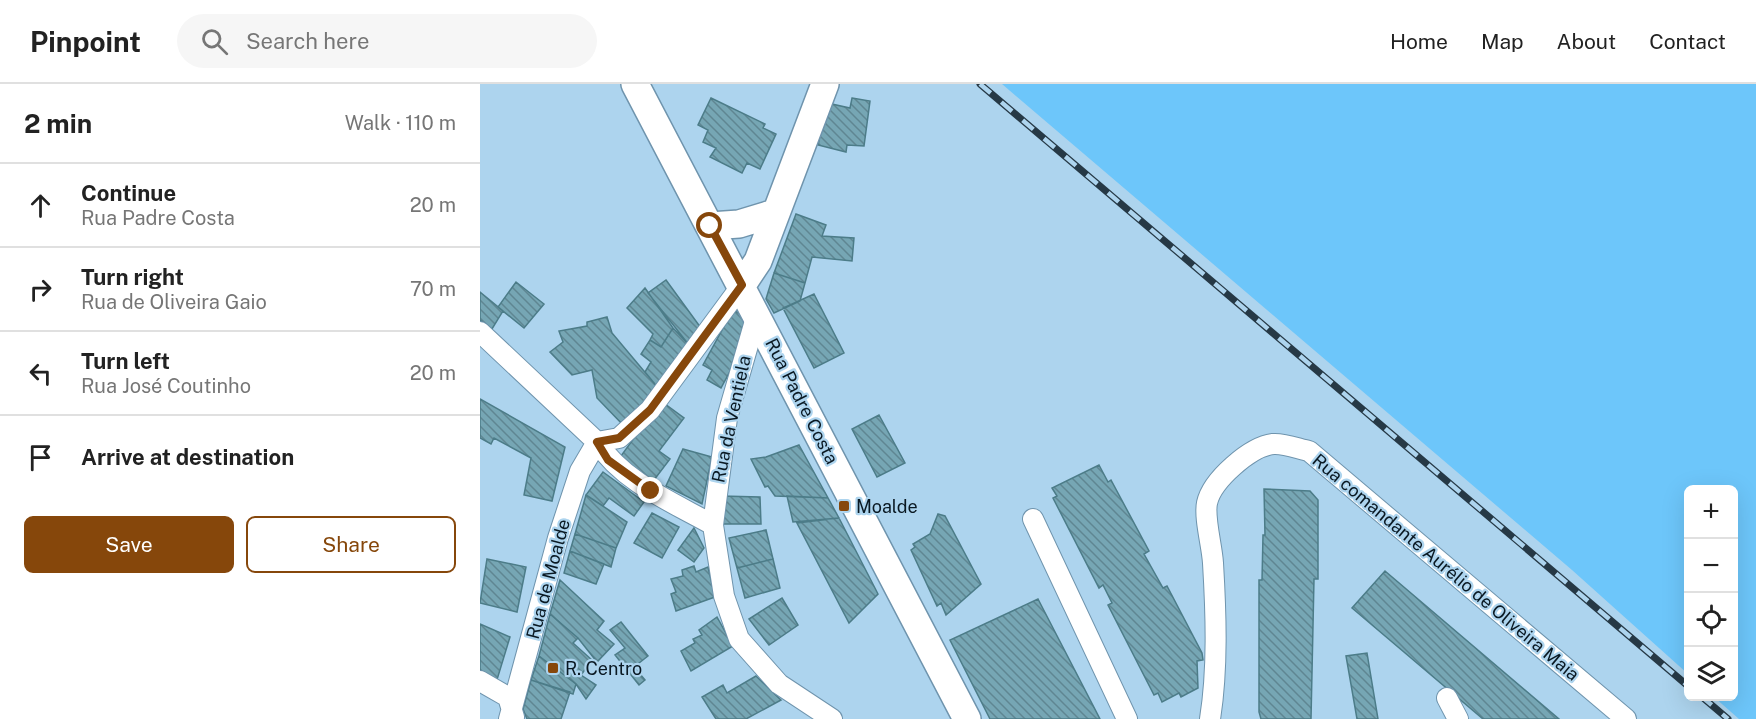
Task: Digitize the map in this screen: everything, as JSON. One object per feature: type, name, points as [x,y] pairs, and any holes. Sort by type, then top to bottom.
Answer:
[{"type":"street","name":"Rua Padre Costa","points":[[635,84],[967,719]]},
{"type":"street","points":[[597,442],[619,438],[650,410],[758,261],[825,84]]},
{"type":"street","points":[[710,226],[738,224],[776,213]]},
{"type":"street","name":"Rua da Ventiela","points":[[757,314],[727,418],[712,525],[724,596],[739,639],[779,684],[832,719]]},
{"type":"street","points":[[480,332],[597,442],[608,460],[651,491],[712,525]]},
{"type":"street","name":"Rua de Moalde","points":[[512,717],[558,538],[580,471],[597,442]]},
{"type":"street","name":"Rua comandante Aurélio de Oliveira Maia","points":[[1210,719],[1214,692],[1213,564],[1207,502],[1220,481],[1241,458],[1259,448],[1275,444],[1309,451],[1626,719]]},
{"type":"street","points":[[1034,519],[1127,719]]},
{"type":"street","points":[[480,681],[508,697],[512,717]]},
{"type":"street","points":[[1447,698],[1458,719]]},
{"type":"shaded area","points":[[1002,84],[1756,84],[1756,719],[1739,719],[1719,701],[1738,701],[1738,485],[1684,485],[1684,670],[1572,570]]},
{"type":"building","points":[[711,98],[765,124],[763,128],[776,134],[760,169],[747,163],[742,173],[710,157],[716,148],[703,142],[708,130],[698,125]]},
{"type":"building","points":[[852,98],[870,101],[864,146],[847,145],[846,152],[818,145],[827,103],[850,108]]},
{"type":"building","points":[[796,214],[826,225],[822,236],[854,238],[852,261],[812,257],[805,283],[774,273]]},
{"type":"building","points":[[774,273],[805,283],[800,301],[774,313],[766,299]]},
{"type":"building","points":[[666,280],[701,328],[689,345],[648,293]]},
{"type":"building","points":[[516,282],[544,304],[524,328],[498,307]]},
{"type":"building","points":[[645,288],[673,328],[661,347],[650,340],[653,334],[627,308]]},
{"type":"building","points":[[480,292],[503,311],[492,329],[480,320]]},
{"type":"building","points":[[814,294],[844,353],[814,368],[783,308]]},
{"type":"building","points":[[733,310],[756,323],[721,388],[707,380],[712,370],[703,365]]},
{"type":"building","points":[[607,317],[612,333],[659,389],[623,425],[597,398],[592,370],[572,375],[550,352],[563,342],[559,331],[587,326],[587,322]]},
{"type":"building","points":[[673,328],[689,345],[659,389],[645,372],[651,362],[641,354],[650,340],[661,347]]},
{"type":"building","points":[[480,399],[565,447],[552,501],[524,495],[531,458],[494,438],[491,444],[480,438]]},
{"type":"building","points":[[661,401],[684,418],[659,451],[670,459],[651,484],[618,460]]},
{"type":"building","points":[[879,415],[905,463],[877,477],[852,429]]},
{"type":"building","points":[[799,445],[828,498],[775,496],[768,486],[765,487],[751,459],[766,457]]},
{"type":"building","points":[[683,449],[712,457],[702,504],[666,486]]},
{"type":"building","points":[[1099,465],[1108,482],[1111,480],[1149,551],[1144,554],[1163,588],[1167,586],[1202,653],[1203,660],[1197,661],[1198,688],[1181,697],[1179,693],[1162,702],[1158,693],[1154,695],[1108,605],[1112,603],[1103,585],[1099,588],[1053,498],[1057,496],[1052,488]]},
{"type":"building","points":[[603,472],[644,502],[634,516],[609,498],[603,506],[586,495]]},
{"type":"building","points":[[1264,489],[1310,491],[1318,500],[1318,579],[1314,579],[1311,719],[1261,719],[1259,712],[1259,580],[1262,580],[1263,535],[1265,535]]},
{"type":"building","points":[[586,495],[627,522],[616,548],[575,534]]},
{"type":"building","points":[[721,496],[760,497],[761,524],[722,524]]},
{"type":"building","points":[[787,496],[828,498],[839,518],[793,522]]},
{"type":"building","points":[[652,513],[679,527],[662,558],[634,543]]},
{"type":"building","points":[[938,514],[945,516],[981,584],[946,615],[941,603],[937,606],[911,550],[915,547],[913,544],[930,534]]},
{"type":"building","points":[[839,518],[878,594],[849,623],[797,523]]},
{"type":"building","points":[[694,528],[704,548],[694,562],[678,550]]},
{"type":"building","points":[[766,530],[773,559],[737,568],[729,538]]},
{"type":"building","points":[[575,534],[616,548],[611,567],[570,551]]},
{"type":"building","points":[[570,551],[604,564],[596,584],[564,573]]},
{"type":"building","points":[[487,559],[526,567],[517,612],[480,603]]},
{"type":"building","points":[[773,559],[780,588],[745,598],[737,568]]},
{"type":"building","points":[[694,566],[696,572],[708,567],[715,597],[676,611],[671,594],[676,592],[671,579],[683,576],[682,570]]},
{"type":"building","points":[[1385,571],[1559,719],[1483,719],[1352,608]]},
{"type":"building","points":[[560,580],[604,621],[597,630],[614,644],[597,662],[578,638],[550,614]]},
{"type":"building","points":[[782,598],[798,625],[769,645],[749,619]]},
{"type":"building","points":[[1038,599],[1100,719],[990,719],[950,640]]},
{"type":"building","points":[[550,614],[578,638],[573,643],[592,660],[581,675],[596,685],[586,699],[576,684],[539,656]]},
{"type":"building","points":[[717,617],[733,646],[691,671],[681,651],[695,643],[693,639],[702,635],[699,630]]},
{"type":"building","points":[[621,622],[648,656],[634,667],[645,680],[639,685],[615,655],[625,648],[610,630]]},
{"type":"building","points":[[480,624],[510,637],[496,683],[480,674]]},
{"type":"building","points":[[1367,653],[1378,719],[1357,719],[1346,656]]},
{"type":"building","points":[[539,656],[576,684],[573,694],[531,680]]},
{"type":"building","points":[[756,676],[781,700],[746,719],[716,719],[702,697],[723,685],[727,693]]},
{"type":"building","points":[[531,680],[570,692],[561,719],[527,719],[523,709]]},
{"type":"railway","points":[[980,84],[1684,683]]},
{"type":"railway","points":[[1707,701],[1728,719]]},
{"type":"place","name":"Moalde","points":[[844,506]]},
{"type":"place","name":"R. Centro","points":[[553,668]]},
{"type":"route","points":[[651,491],[608,460],[597,442],[619,438],[650,410],[742,285],[710,226]]}]
